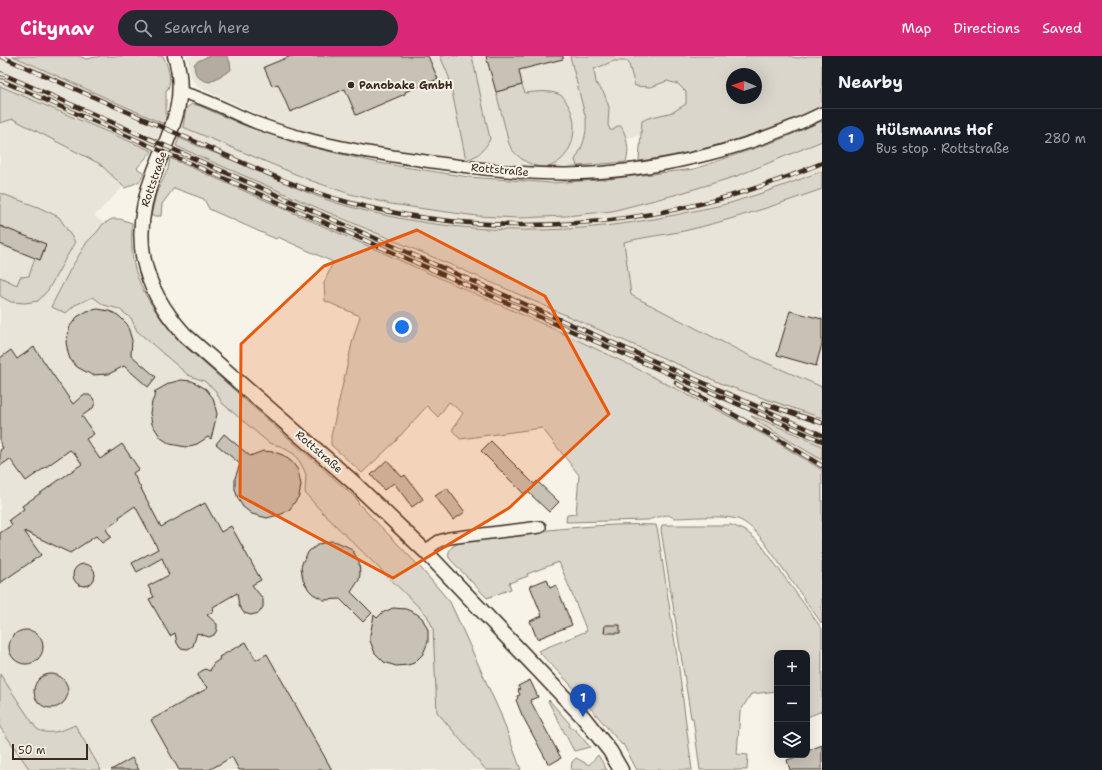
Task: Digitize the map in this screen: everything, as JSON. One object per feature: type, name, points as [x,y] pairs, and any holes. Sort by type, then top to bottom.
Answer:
[{"type":"street","name":"Rottstraße","points":[[175,56],[179,74],[180,92],[175,122],[147,192],[142,217],[142,249],[147,276],[164,310],[185,335],[352,481],[425,551],[583,717],[598,735],[621,770]]},
{"type":"street","name":"Rottstraße","points":[[180,92],[197,96],[257,122],[302,137],[340,146],[387,155],[461,166],[530,173],[588,173],[663,164],[749,142],[822,113]]},
{"type":"street","points":[[425,551],[439,541],[449,538],[540,527]]},
{"type":"highlighted area","points":[[417,230],[545,296],[609,414],[509,508],[393,578],[240,496],[241,344],[324,266]]},
{"type":"shaded area","points":[[0,56],[13,56],[164,124],[152,151],[0,86]]},
{"type":"shaded area","points":[[13,56],[79,56],[86,59],[101,56],[163,56],[168,68],[170,81],[168,89],[166,90],[166,119],[164,124]]},
{"type":"shaded area","points":[[187,56],[440,56],[449,77],[466,159],[350,143],[291,127],[259,115],[198,87],[191,78]]},
{"type":"shaded area","points":[[209,56],[227,56],[230,62],[231,70],[210,82],[203,80],[196,74],[194,67],[195,63]]},
{"type":"shaded area","points":[[440,56],[472,56],[490,139],[480,152],[474,157],[466,160],[449,77]]},
{"type":"shaded area","points":[[472,56],[763,56],[742,68],[726,68],[726,78],[653,133],[614,140],[586,166],[550,167],[567,152],[572,140],[574,129],[570,108],[559,94],[540,92],[524,93],[522,85],[496,92],[510,147],[523,160],[540,166],[467,160],[483,152],[490,139]]},
{"type":"shaded area","points":[[570,56],[788,56],[798,58],[822,56],[822,106],[778,125],[733,141],[686,153],[639,161],[642,121],[648,118],[673,112],[686,104],[686,92],[678,84],[667,81],[651,87],[635,86],[628,61],[614,61],[594,69],[596,83],[604,93],[609,107],[608,125],[610,130],[614,130],[617,126],[621,126],[625,134],[628,148],[626,162],[577,166],[575,160],[584,141],[586,119]]},
{"type":"shaded area","points":[[522,85],[525,93],[546,92],[560,95],[565,100],[572,113],[574,130],[570,148],[559,162],[551,166],[540,167],[528,163],[514,152],[509,144],[496,92]]},
{"type":"shaded area","points":[[0,86],[152,151],[137,168],[144,173],[140,181],[125,188],[100,164],[13,119],[0,123]]},
{"type":"shaded area","points":[[192,104],[241,124],[298,144],[379,163],[469,177],[552,183],[609,179],[694,169],[779,140],[822,121],[822,141],[737,176],[678,194],[612,211],[566,216],[519,218],[477,216],[391,204],[350,194],[312,181],[183,127],[186,108]]},
{"type":"shaded area","points":[[0,109],[121,169],[127,183],[94,216],[111,228],[146,312],[390,535],[441,590],[457,615],[501,715],[521,770],[0,770]]},
{"type":"shaded area","points":[[183,127],[312,181],[350,194],[391,204],[477,216],[519,218],[566,216],[612,211],[678,194],[737,176],[822,141],[822,171],[742,200],[653,220],[613,226],[567,230],[520,231],[475,229],[385,216],[345,206],[307,192],[179,138]]},
{"type":"shaded area","points":[[179,138],[318,197],[337,203],[390,216],[434,224],[478,228],[522,230],[566,229],[654,219],[715,207],[773,189],[822,171],[822,189],[719,222],[684,231],[624,242],[631,295],[746,354],[822,387],[822,418],[725,385],[311,205],[176,146]]},
{"type":"shaded area","points":[[176,146],[725,385],[822,418],[822,446],[763,420],[763,425],[822,460],[822,470],[770,438],[626,363],[541,323],[170,158]]},
{"type":"shaded area","points":[[170,158],[541,323],[626,363],[770,438],[822,470],[822,624],[763,540],[752,528],[737,519],[720,517],[674,518],[668,515],[648,520],[566,522],[567,515],[576,514],[579,475],[542,428],[460,439],[452,430],[463,413],[449,402],[438,417],[427,406],[397,440],[362,473],[331,445],[331,436],[353,339],[360,316],[325,301],[324,283],[333,262],[278,237],[276,239],[209,209],[204,199],[174,188],[162,204],[161,216],[151,216],[156,194],[168,169]]},
{"type":"shaded area","points":[[822,189],[822,387],[746,354],[631,295],[624,242],[683,231],[748,214]]},
{"type":"shaded area","points":[[0,193],[38,207],[59,217],[75,242],[48,290],[38,301],[25,303],[11,302],[0,296],[0,277],[17,285],[20,277],[29,276],[35,258],[40,260],[46,245],[0,226]]},
{"type":"shaded area","points":[[112,219],[120,219],[132,223],[132,251],[137,276],[155,310],[179,341],[357,499],[358,503],[419,566],[450,602],[501,715],[521,770],[486,770],[437,712],[433,628],[427,615],[323,513],[305,493],[306,474],[294,454],[280,446],[269,443],[222,403],[215,390],[204,381],[188,375],[137,331],[131,318],[119,309],[104,305],[93,297],[75,305],[66,313],[51,307],[70,270],[87,242],[103,224]]},
{"type":"shaded area","points":[[751,416],[822,446],[822,460],[763,425]]},
{"type":"shaded area","points":[[656,525],[679,669],[692,770],[637,770],[623,744],[622,745],[569,683],[538,651],[587,631],[559,562],[527,574],[528,576],[509,583],[511,589],[487,598],[449,558],[450,549],[456,544],[478,539],[580,527]]},
{"type":"shaded area","points":[[662,525],[732,525],[746,531],[760,543],[822,629],[822,711],[810,716],[810,650],[774,650],[774,691],[751,694],[740,712],[737,754],[748,755],[747,770],[700,770],[693,718],[691,718],[661,530]]},
{"type":"shaded area","points":[[0,674],[36,728],[40,731],[56,732],[75,725],[101,770],[30,770],[0,727]]},
{"type":"shaded area","points":[[549,700],[570,724],[569,726],[573,729],[574,728],[590,747],[574,751],[548,701]]},
{"type":"shaded area","points":[[598,755],[607,770],[571,770],[572,762],[576,758],[589,765]]},
{"type":"building","name":"Panobake GmbH","points":[[291,56],[428,56],[438,79],[405,92],[405,94],[356,115],[345,89],[290,112],[278,84],[272,86],[264,67]]},
{"type":"building","points":[[486,56],[563,56],[563,59],[519,70],[522,85],[496,92]]},
{"type":"building","points":[[0,226],[46,244],[40,260],[0,244]]},
{"type":"building","points":[[98,309],[114,313],[127,324],[132,340],[131,355],[156,377],[148,387],[124,366],[109,374],[92,375],[77,367],[70,359],[66,342],[70,326],[77,317],[87,311]]},
{"type":"building","points":[[790,311],[822,319],[822,344],[816,366],[777,355]]},
{"type":"building","points":[[34,347],[73,404],[83,395],[89,395],[93,398],[95,403],[93,408],[82,416],[94,434],[86,439],[100,459],[122,444],[139,469],[133,473],[161,527],[205,503],[221,532],[231,526],[261,580],[252,585],[263,599],[263,607],[259,613],[251,615],[244,613],[239,606],[237,593],[213,607],[214,611],[207,615],[217,624],[217,630],[214,635],[209,637],[197,633],[193,646],[188,649],[180,648],[177,643],[175,633],[170,636],[149,599],[154,597],[148,586],[169,575],[162,558],[137,572],[132,563],[158,549],[135,506],[119,517],[120,519],[106,529],[111,537],[102,543],[96,536],[70,553],[24,531],[41,555],[0,583],[0,533],[12,525],[9,520],[24,509],[22,506],[82,464],[70,450],[26,481],[10,459],[0,466],[0,450],[3,448],[0,443],[0,358],[11,350],[17,359]]},
{"type":"building","points":[[181,380],[192,381],[206,389],[213,398],[217,414],[211,439],[208,437],[197,444],[186,447],[170,444],[161,438],[152,424],[150,413],[152,402],[156,393],[154,392],[170,383]]},
{"type":"building","points":[[224,434],[250,456],[263,451],[274,452],[283,455],[292,462],[298,470],[301,485],[299,496],[290,509],[282,514],[267,518],[252,514],[243,507],[238,499],[235,489],[235,478],[240,464],[216,444]]},
{"type":"building","points":[[491,441],[534,484],[537,481],[559,502],[549,512],[527,491],[524,494],[481,451]]},
{"type":"building","points":[[387,460],[402,477],[405,475],[423,499],[412,507],[394,483],[384,490],[371,475]]},
{"type":"building","points":[[447,488],[465,512],[453,520],[435,496]]},
{"type":"building","points":[[331,541],[348,547],[353,551],[359,562],[359,580],[351,592],[372,613],[363,622],[340,599],[324,600],[313,594],[303,580],[301,567],[309,551],[319,544]]},
{"type":"building","points":[[84,564],[92,567],[95,575],[92,583],[84,586],[76,583],[73,575],[76,567]]},
{"type":"building","points":[[547,579],[550,588],[556,585],[572,625],[537,639],[530,621],[542,616],[530,586]]},
{"type":"building","points":[[393,608],[406,609],[417,614],[422,618],[428,630],[428,642],[423,654],[414,663],[408,665],[396,666],[384,662],[375,653],[370,641],[374,615],[377,618],[382,613]]},
{"type":"building","points":[[605,625],[620,625],[620,633],[604,633]]},
{"type":"building","points":[[23,630],[29,630],[38,635],[42,641],[42,653],[38,659],[29,664],[23,664],[14,659],[9,650],[9,644],[14,635]]},
{"type":"building","points":[[246,642],[256,660],[267,654],[332,770],[239,770],[232,757],[209,770],[179,770],[151,720],[208,688],[199,679],[198,675],[200,672],[205,669],[210,671],[213,664],[220,659],[219,657]]},
{"type":"building","points":[[51,674],[57,675],[63,679],[67,685],[67,697],[63,703],[57,707],[51,708],[45,707],[39,703],[35,697],[34,691],[35,685],[39,679],[45,675]]},
{"type":"building","points":[[530,680],[538,697],[530,700],[561,758],[549,765],[522,715],[516,700],[518,698],[517,696],[520,695],[518,690],[520,689],[518,686]]},
{"type":"building","points":[[822,745],[822,770],[790,770],[787,760],[793,758],[810,758],[810,750]]},
{"type":"building","points":[[132,758],[139,770],[111,770]]},
{"type":"railway","points":[[0,56],[308,190],[347,202],[407,215],[467,223],[527,225],[588,222],[648,215],[707,202],[765,185],[822,163]]},
{"type":"railway","points":[[0,73],[822,435]]},
{"type":"railway","points":[[0,80],[822,441]]},
{"type":"railway","points":[[676,383],[778,439],[822,466]]},
{"type":"railway","points":[[763,403],[822,423]]},
{"type":"place","name":"Panobake GmbH","points":[[351,85]]},
{"type":"place","name":"Hülsmanns Hof","points":[[583,717]]}]
